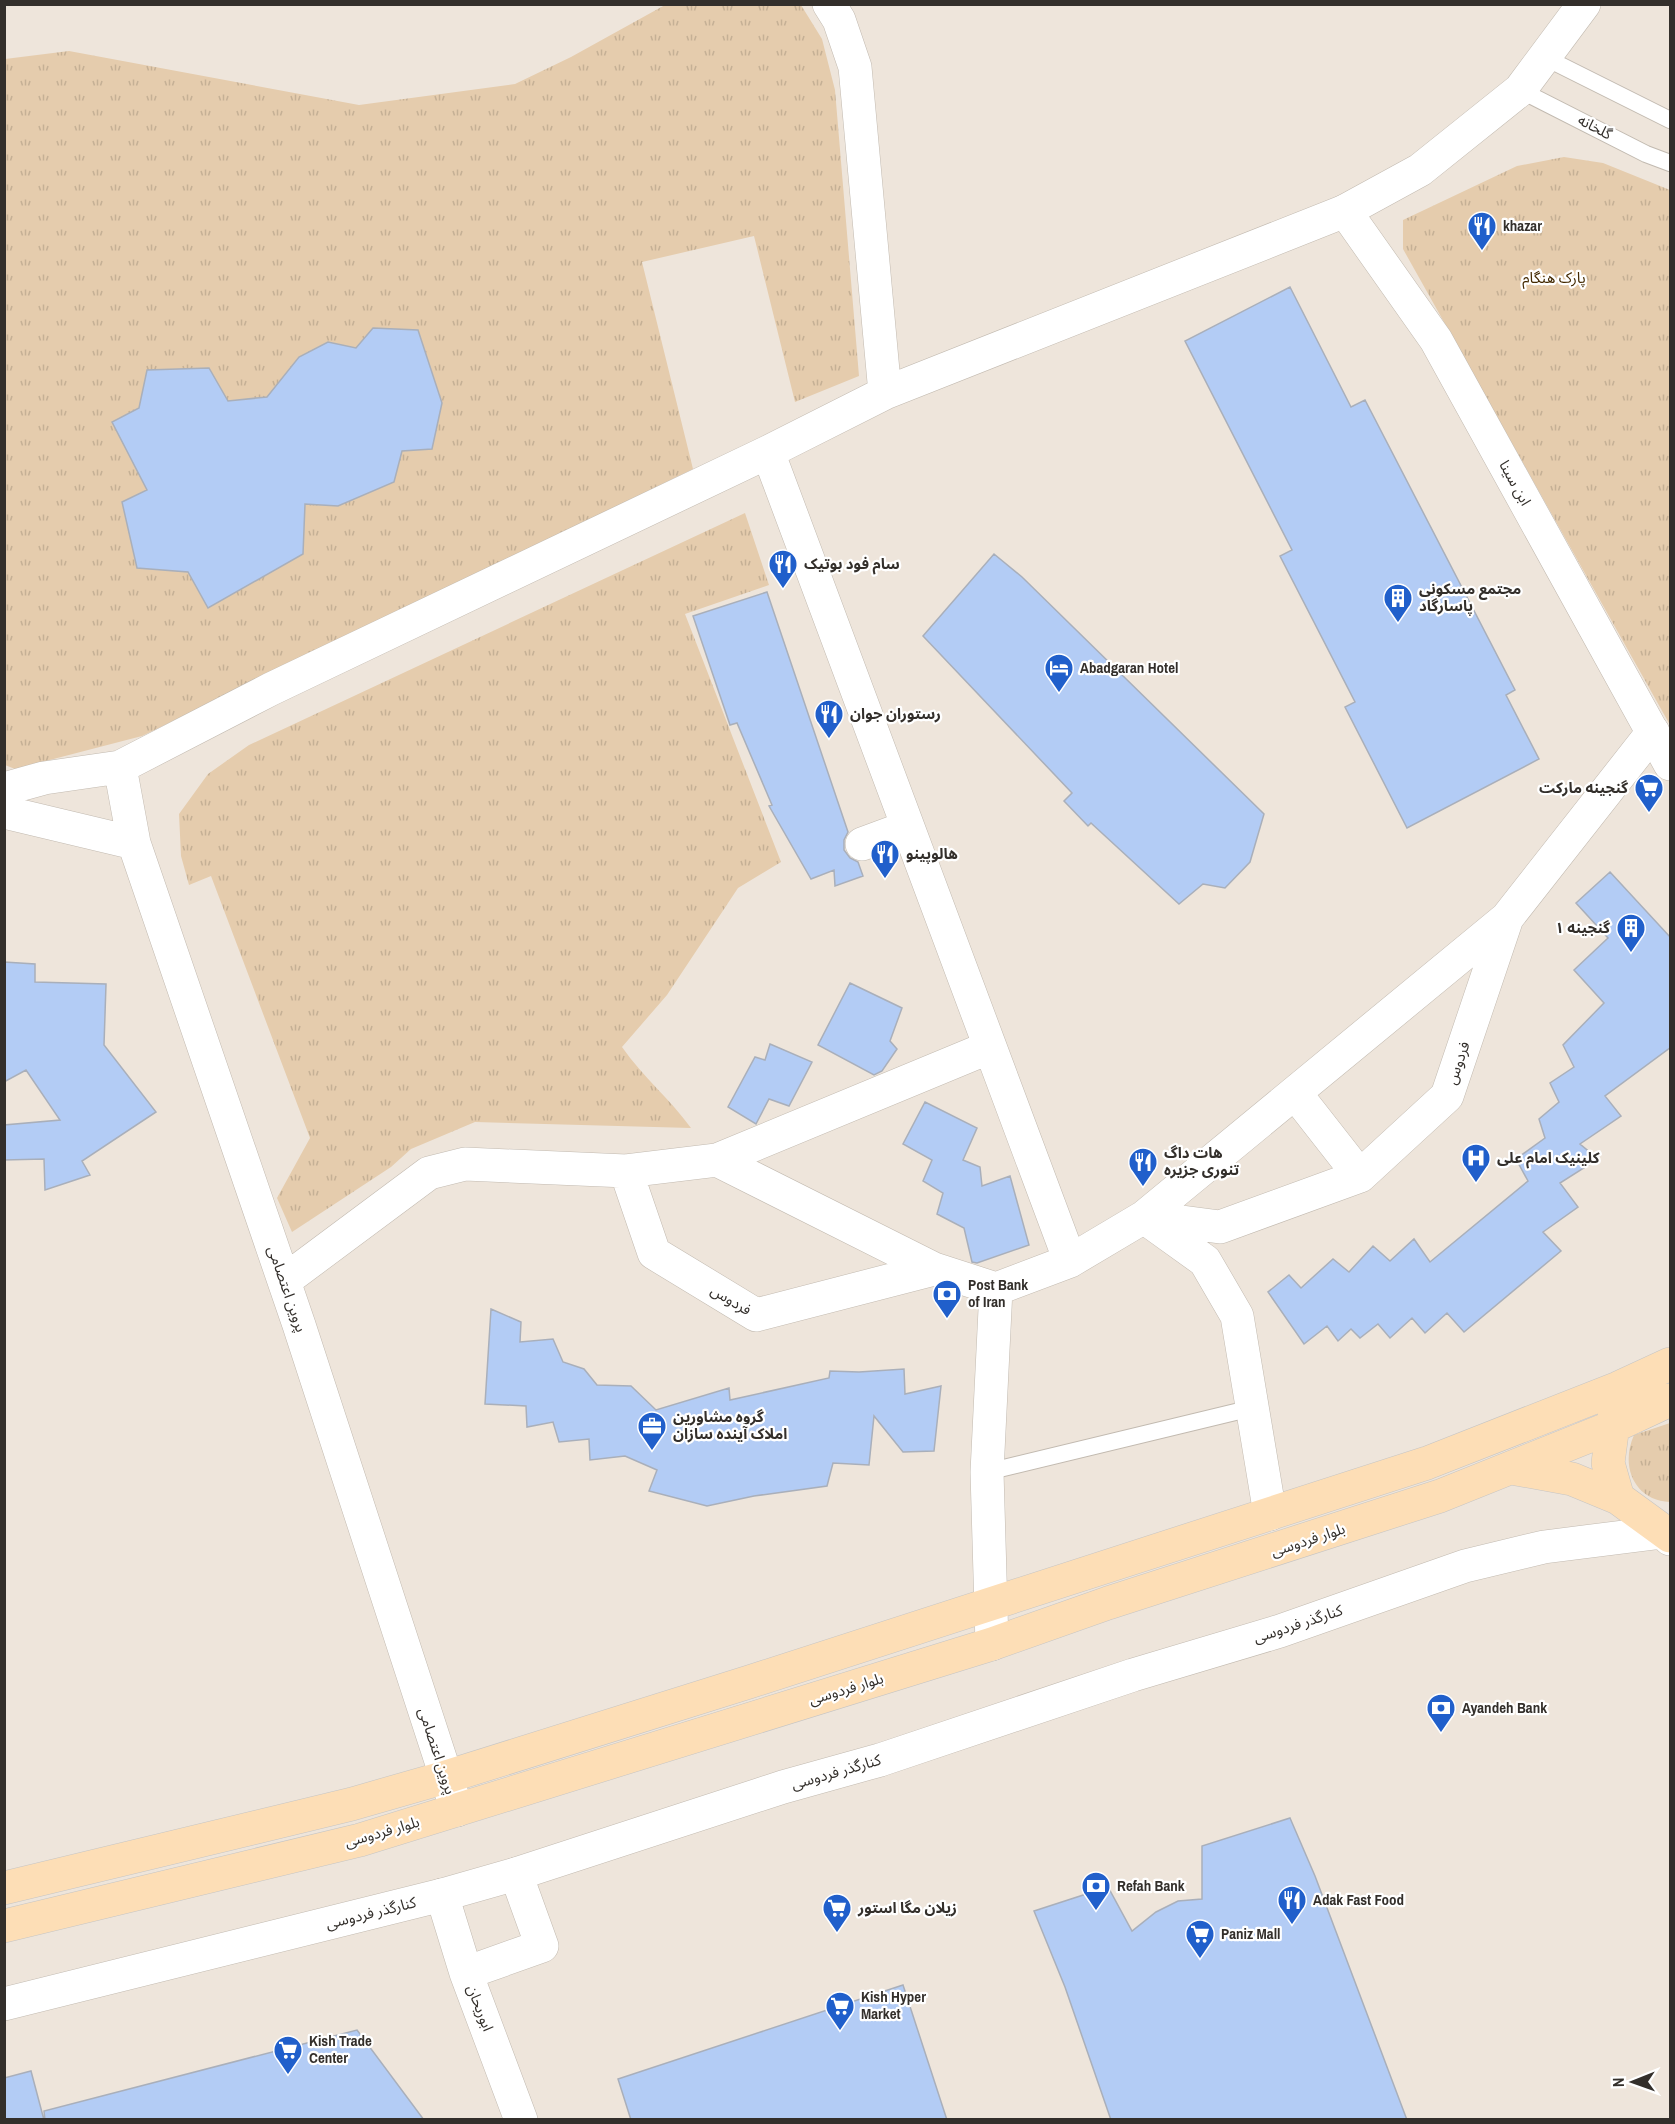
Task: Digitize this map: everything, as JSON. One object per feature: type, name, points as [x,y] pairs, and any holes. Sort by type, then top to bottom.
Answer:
[{"type":"main road","points":[[4,1888],[352,1804],[446,1777],[989,1606],[1427,1463],[1666,1371]]},
{"type":"main road","points":[[1618,1388],[1608,1463],[1618,1498]]},
{"type":"main road","name":"بلوار فردوسی","points":[[4,1926],[360,1840],[992,1644],[1108,1603],[1440,1496],[1612,1427],[1671,1400]]},
{"type":"main road","points":[[1511,1468],[1572,1479],[1618,1498],[1669,1534]]},
{"type":"street","points":[[829,4],[839,20],[855,67],[885,393]]},
{"type":"street","points":[[4,789],[44,778],[120,767],[271,689],[768,452],[885,393],[1345,211],[1420,170],[1520,90],[1584,4]]},
{"type":"street","name":"ابن سینا","points":[[1345,211],[1436,340],[1671,764]]},
{"type":"street","points":[[768,452],[1070,1261]]},
{"type":"street","name":"فردوس","points":[[996,1289],[1070,1261],[1144,1217],[1507,918],[1653,732]]},
{"type":"street","name":"پروین اعتصامی","points":[[120,767],[134,843],[284,1281],[457,1810]]},
{"type":"street","points":[[4,812],[134,843]]},
{"type":"street","points":[[862,844],[908,827]]},
{"type":"street","name":"فردوس","points":[[1144,1217],[1220,1227],[1360,1176],[1447,1096],[1507,918]]},
{"type":"street","points":[[284,1281],[429,1173],[465,1164],[627,1171],[717,1160],[990,1047]]},
{"type":"street","points":[[1295,1093],[1360,1176]]},
{"type":"street","points":[[717,1160],[934,1269],[996,1289],[987,1472],[989,1606],[992,1644]]},
{"type":"street","name":"فردوس","points":[[627,1171],[654,1253],[756,1315],[934,1269]]},
{"type":"street","points":[[1144,1217],[1204,1261],[1237,1316],[1270,1514]]},
{"type":"street","name":"کنارگذر فردوسی","points":[[4,2004],[442,1895],[516,1874],[783,1787],[880,1760],[1132,1675],[1280,1631],[1465,1566],[1544,1547],[1669,1534]]},
{"type":"street","points":[[466,1972],[542,1946],[516,1874]]},
{"type":"street","name":"ابوریحان","points":[[442,1895],[466,1972],[521,2120]]},
{"type":"lane","points":[[1546,58],[1671,120]]},
{"type":"lane","name":"گلخانه","points":[[1520,90],[1646,154],[1671,163]]},
{"type":"lane","points":[[987,1472],[1252,1408]]},
{"type":"green space","points":[[665,5],[801,5],[822,39],[835,90],[859,376],[795,402],[754,236],[642,262],[693,469],[142,736],[15,769],[5,765],[5,59],[69,51],[359,105],[515,84],[571,57]]},
{"type":"green space","name":"پارک هنگام","points":[[1564,157],[1603,163],[1670,190],[1670,725],[1403,249],[1403,220],[1517,166]]},
{"type":"green space","points":[[745,513],[769,585],[685,614],[781,862],[738,888],[667,995],[622,1047],[691,1128],[475,1122],[411,1149],[391,1167],[292,1232],[277,1198],[310,1138],[211,876],[189,885],[181,856],[179,814],[208,774],[249,745]]},
{"type":"green space","points":[[1670,1423],[1670,1502],[1658,1500],[1639,1488],[1633,1479],[1629,1458],[1634,1435]]},
{"type":"building","name":"مجتمع مسکونی پاسارگاد","points":[[1290,287],[1351,407],[1365,400],[1515,690],[1506,695],[1539,759],[1407,828],[1345,707],[1355,702],[1280,556],[1292,550],[1185,341]]},
{"type":"building","points":[[373,328],[418,330],[442,403],[432,449],[402,451],[394,482],[338,506],[305,504],[303,554],[208,608],[188,572],[137,568],[122,502],[147,490],[112,422],[139,408],[147,370],[209,368],[228,401],[267,397],[299,357],[328,342],[356,348]]},
{"type":"building","name":"Abadgaran Hotel","points":[[994,554],[1022,577],[1264,814],[1250,862],[1225,888],[1203,884],[1179,904],[1091,823],[1088,826],[1064,801],[1072,793],[923,636]]},
{"type":"building","points":[[767,592],[848,832],[844,840],[844,850],[850,858],[858,862],[863,876],[835,886],[834,870],[811,879],[769,806],[772,805],[737,723],[730,725],[693,616]]},
{"type":"building","points":[[1610,872],[1671,938],[1671,1047],[1605,1096],[1621,1116],[1580,1144],[1598,1159],[1560,1183],[1578,1207],[1543,1232],[1561,1251],[1464,1332],[1447,1313],[1425,1333],[1412,1318],[1390,1338],[1378,1324],[1360,1338],[1351,1329],[1338,1341],[1327,1326],[1304,1344],[1268,1292],[1289,1275],[1301,1288],[1333,1259],[1349,1272],[1373,1246],[1390,1261],[1414,1239],[1430,1262],[1528,1181],[1516,1159],[1545,1138],[1539,1119],[1559,1102],[1550,1083],[1574,1067],[1563,1045],[1604,1003],[1574,970],[1608,938],[1576,903]]},
{"type":"building","points":[[4,962],[35,964],[35,982],[106,984],[104,1045],[156,1112],[82,1161],[90,1175],[45,1190],[44,1159],[4,1160],[4,1125],[60,1120],[26,1070],[4,1082]]},
{"type":"building","points":[[850,983],[902,1008],[890,1041],[897,1049],[882,1071],[874,1075],[818,1045]]},
{"type":"building","points":[[770,1044],[812,1062],[789,1106],[769,1099],[756,1124],[728,1107],[755,1057],[765,1060]]},
{"type":"building","points":[[925,1102],[977,1128],[963,1160],[980,1167],[982,1186],[1010,1176],[1029,1245],[977,1263],[972,1262],[964,1228],[937,1214],[943,1193],[923,1181],[932,1160],[903,1144]]},
{"type":"building","points":[[491,1309],[521,1322],[520,1342],[553,1339],[563,1362],[584,1369],[597,1385],[631,1386],[656,1410],[729,1388],[730,1400],[829,1378],[830,1371],[904,1369],[905,1394],[941,1386],[934,1451],[903,1452],[874,1416],[869,1465],[833,1463],[827,1486],[754,1496],[707,1506],[649,1491],[657,1470],[625,1456],[590,1460],[589,1439],[559,1442],[553,1422],[527,1427],[526,1406],[485,1404]]},
{"type":"building","name":"Paniz Mall","points":[[1290,1818],[1315,1876],[1407,2120],[1111,2120],[1065,1987],[1034,1911],[1108,1887],[1132,1931],[1156,1912],[1178,1901],[1202,1899],[1202,1846]]},
{"type":"building","name":"Kish Hyper Market","points":[[903,1985],[947,2120],[631,2120],[618,2079]]},
{"type":"building","name":"Kish Trade Center","points":[[357,2030],[424,2120],[45,2120],[44,2111]]},
{"type":"building","points":[[31,2071],[44,2120],[4,2120],[4,2078]]},
{"type":"place","name":"khazar","points":[[1482,252]]},
{"type":"place","name":"سام فود بوتیک","points":[[783,590]]},
{"type":"place","name":"مجتمع مسکونی پاسارگاد","points":[[1398,624]]},
{"type":"place","name":"Abadgaran Hotel","points":[[1059,694]]},
{"type":"place","name":"رستوران جوان","points":[[829,740]]},
{"type":"place","name":"گنجینه مارکت","points":[[1649,814]]},
{"type":"place","name":"هالوپینو","points":[[885,880]]},
{"type":"place","name":"گنجینه ۱","points":[[1631,954]]},
{"type":"place","name":"کلینیک امام علی","points":[[1476,1184]]},
{"type":"place","name":"هات داگ تنورى جزيره","points":[[1143,1188]]},
{"type":"place","name":"Post Bank of Iran","points":[[947,1320]]},
{"type":"place","name":"گروه مشاورین املاک آینده سازان","points":[[652,1452]]},
{"type":"place","name":"Ayandeh Bank","points":[[1441,1734]]},
{"type":"place","name":"Refah Bank","points":[[1096,1912]]},
{"type":"place","name":"Adak Fast Food","points":[[1292,1926]]},
{"type":"place","name":"زیلان مگا استور","points":[[837,1934]]},
{"type":"place","name":"Paniz Mall","points":[[1200,1960]]},
{"type":"place","name":"Kish Hyper Market","points":[[840,2032]]},
{"type":"place","name":"Kish Trade Center","points":[[288,2076]]}]
